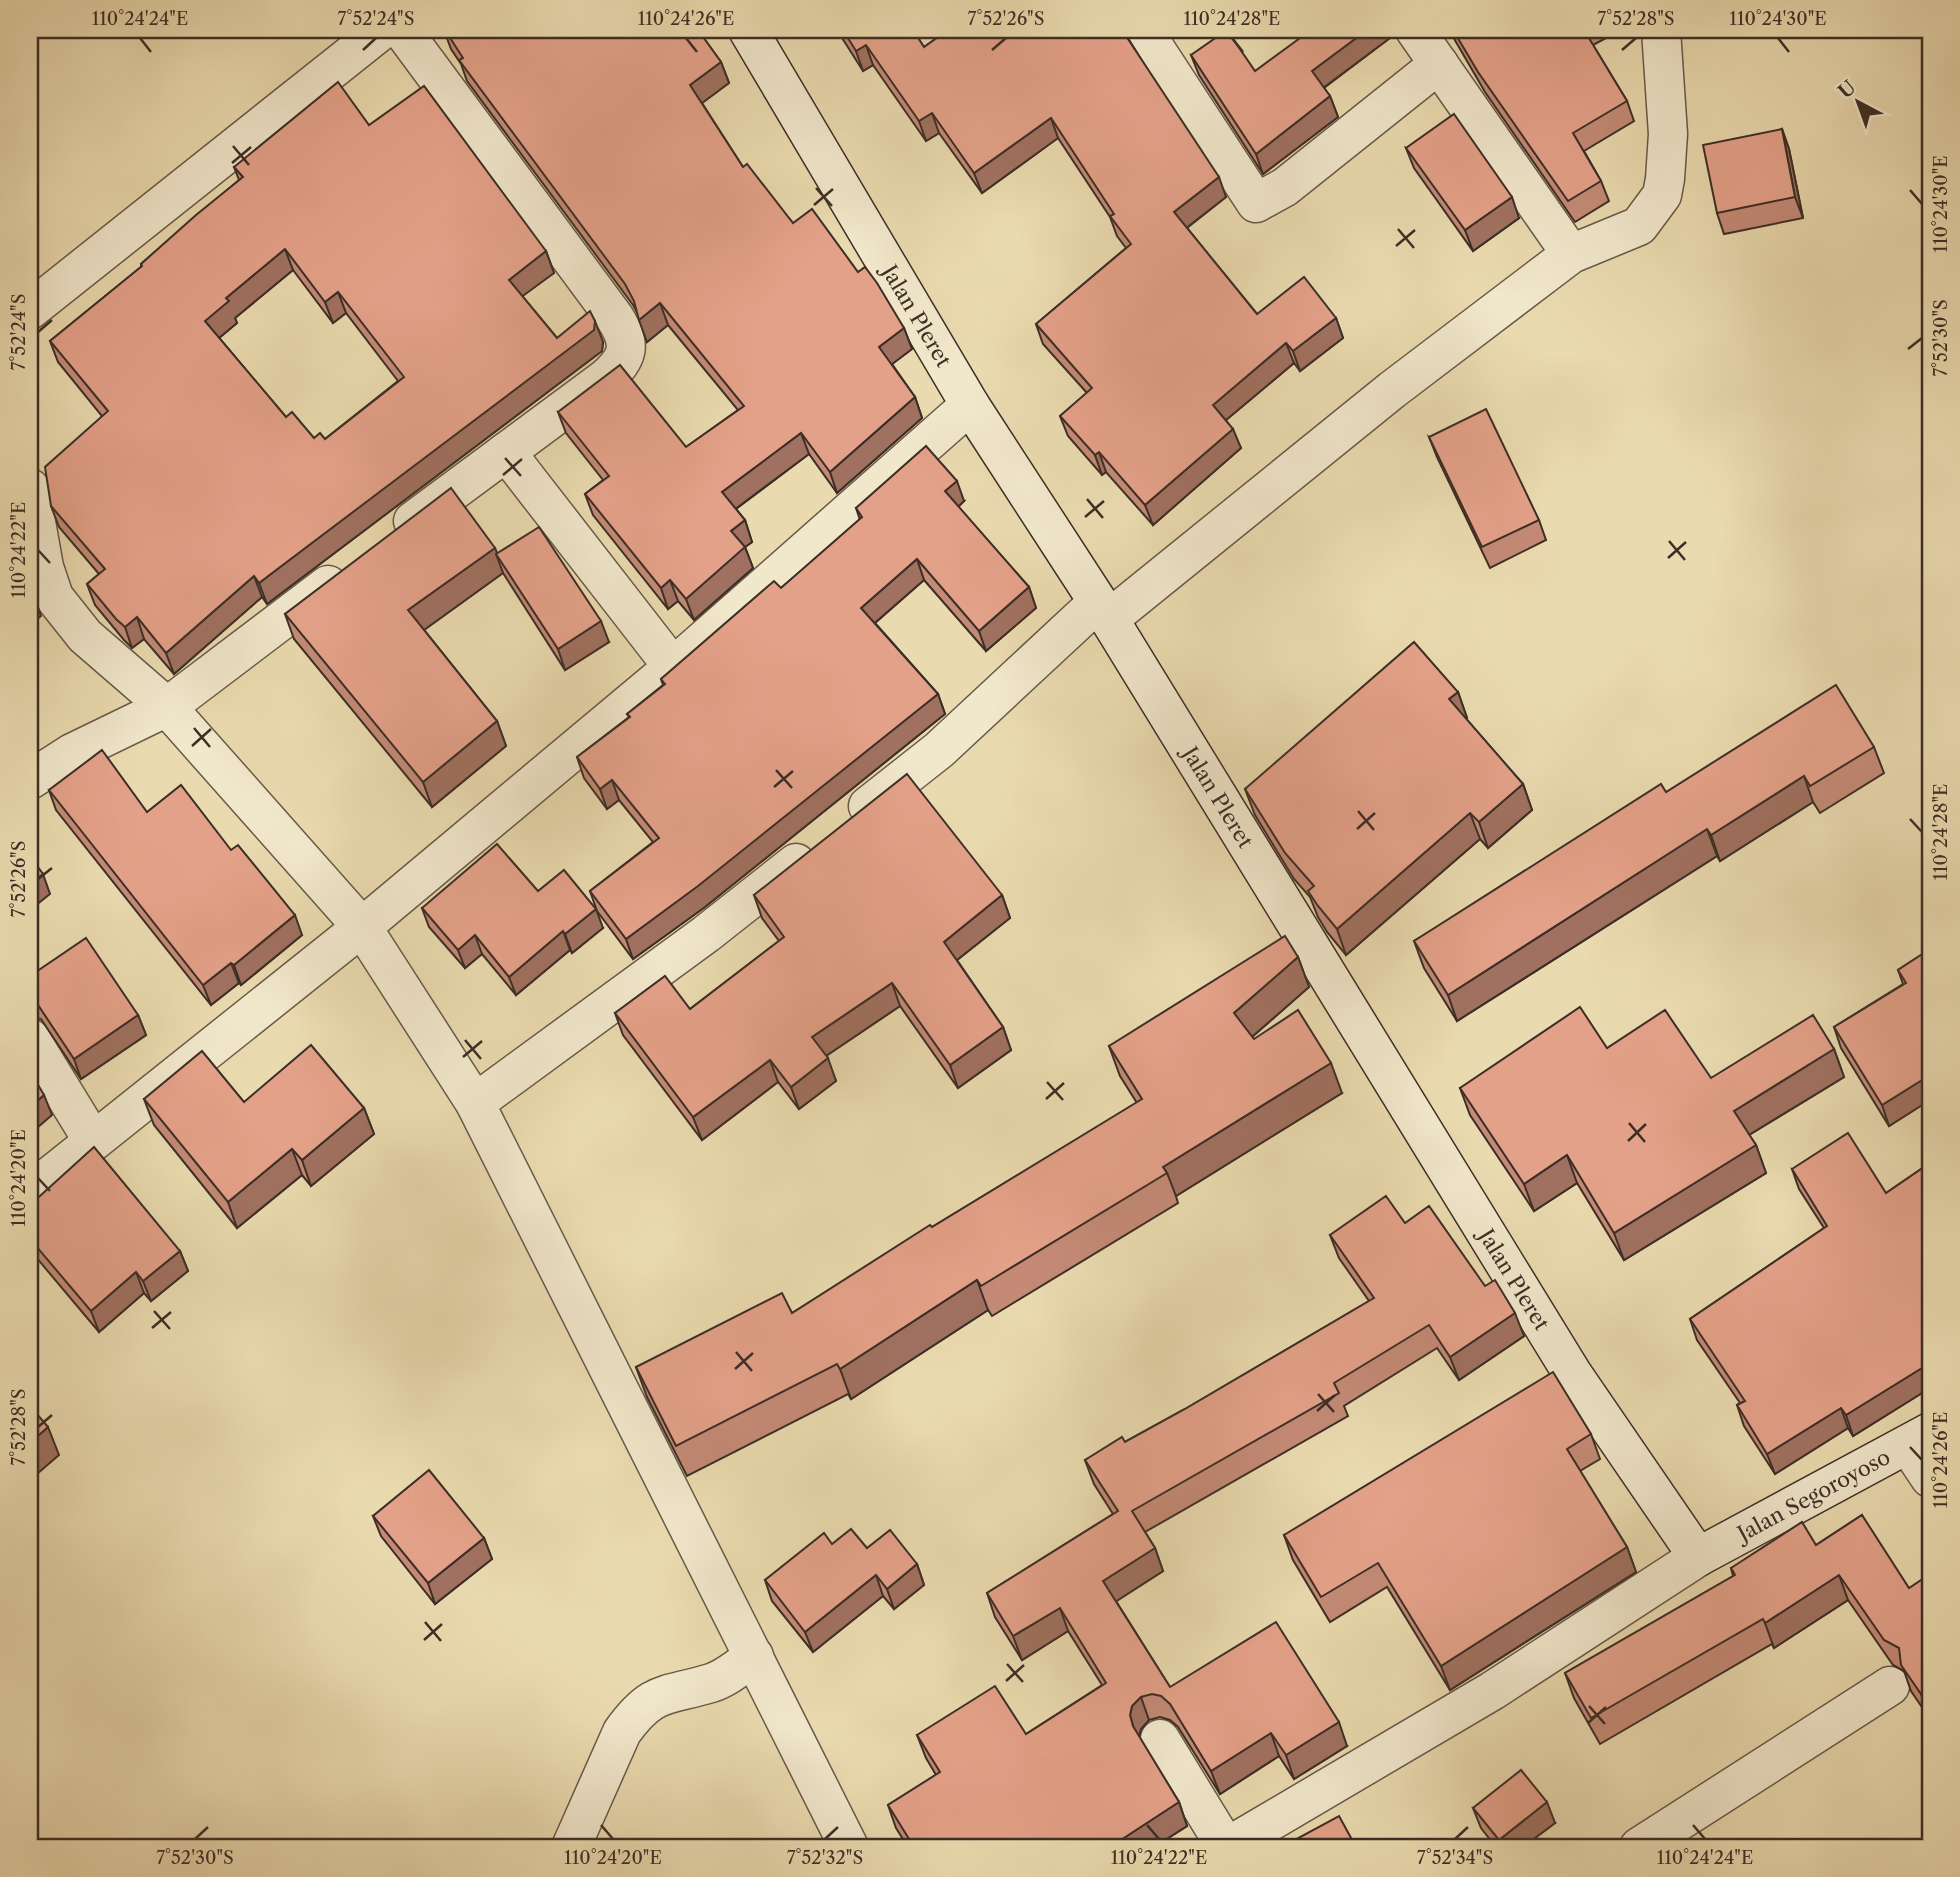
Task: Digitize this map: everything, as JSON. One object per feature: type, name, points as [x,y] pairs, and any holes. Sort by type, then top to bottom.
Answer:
[{"type":"street","points":[[30,310],[382,30]]},
{"type":"street","points":[[385,542],[620,365],[627,350],[626,335],[402,30]]},
{"type":"street","name":"Jalan Pleret","points":[[748,30],[970,405],[1103,611],[1572,1373],[1699,1558]]},
{"type":"street","points":[[1143,30],[1256,203],[1285,187],[1439,64]]},
{"type":"street","points":[[1415,30],[1571,254]]},
{"type":"street","points":[[475,1103],[706,934],[939,750],[1103,611],[1571,254],[1639,226],[1662,195],[1668,134],[1661,30]]},
{"type":"street","points":[[30,1192],[362,927],[673,667],[970,405]]},
{"type":"street","points":[[506,452],[673,667]]},
{"type":"street","points":[[30,488],[44,567],[54,597],[85,636],[167,707],[362,927],[475,1103],[849,1847]]},
{"type":"street","points":[[30,780],[72,753],[167,707],[352,567]]},
{"type":"street","points":[[30,1038],[93,1141]]},
{"type":"street","points":[[1919,1439],[1930,1478]]},
{"type":"street","name":"Jalan Segoroyoso","points":[[1227,1847],[1492,1691],[1699,1558],[1919,1439]]},
{"type":"street","points":[[571,1847],[621,1732],[632,1718],[647,1703],[666,1692],[712,1683],[754,1656]]},
{"type":"street","points":[[1639,1847],[1890,1686]]},
{"type":"street","points":[[1160,1739],[1227,1847]]},
{"type":"building","points":[[445,30],[698,30],[721,62],[690,85],[743,167],[747,164],[793,223],[812,209],[858,272],[865,267],[904,328],[879,347],[915,397],[830,472],[801,433],[722,492],[745,520],[731,531],[745,547],[686,599],[670,580],[661,588],[585,494],[609,476],[558,412],[620,365],[686,447],[744,406],[660,303],[639,320],[634,301],[625,284],[459,60],[463,58]]},
{"type":"building","points":[[843,30],[913,30],[924,47],[948,30],[1122,30],[1219,177],[1174,212],[1257,314],[1304,277],[1336,318],[1293,351],[1286,343],[1213,405],[1233,429],[1145,505],[1099,452],[1095,455],[1060,416],[1092,388],[1036,324],[1131,244],[1110,216],[1114,214],[1051,118],[974,173],[932,113],[919,121],[866,45],[856,51]]},
{"type":"building","points":[[1227,30],[1255,71],[1311,30],[1367,30],[1312,71],[1330,96],[1256,154],[1191,55]]},
{"type":"building","points":[[1453,30],[1584,30],[1627,101],[1573,133],[1601,181],[1568,201],[1478,72]]},
{"type":"building","points":[[338,82],[369,125],[424,86],[546,251],[509,280],[557,338],[590,311],[595,321],[594,330],[259,583],[254,576],[166,653],[137,617],[125,627],[87,584],[105,569],[51,506],[45,467],[108,411],[50,341],[142,266],[141,264],[196,215],[243,177],[234,167]],"holes":[[[285,249],[325,302],[338,292],[404,377],[325,439],[320,433],[314,438],[292,412],[286,417],[205,321],[229,301],[226,298]]]},
{"type":"building","points":[[1454,114],[1512,197],[1465,230],[1406,148]]},
{"type":"building","points":[[1782,129],[1795,197],[1717,213],[1703,145]]},
{"type":"building","points":[[1486,409],[1539,520],[1482,547],[1429,437]]},
{"type":"building","points":[[926,446],[957,481],[945,491],[1029,587],[979,631],[917,559],[861,608],[938,694],[698,886],[626,939],[590,891],[659,838],[612,780],[600,789],[577,757],[630,717],[627,714],[665,684],[661,679],[774,581],[781,588],[862,517],[856,508]]},
{"type":"building","points":[[451,488],[495,548],[408,610],[497,721],[423,782],[285,614]]},
{"type":"building","points":[[539,527],[601,621],[558,649],[496,554]]},
{"type":"building","points":[[1414,642],[1458,692],[1449,699],[1523,784],[1479,822],[1470,813],[1337,929],[1308,891],[1314,886],[1285,853],[1245,789]]},
{"type":"building","points":[[1836,685],[1874,747],[1810,786],[1804,776],[1711,835],[1707,829],[1448,995],[1414,941],[1661,784],[1666,792]]},
{"type":"building","points":[[102,750],[147,812],[181,785],[231,850],[238,845],[295,915],[234,965],[231,963],[203,985],[49,790]]},
{"type":"building","points":[[907,774],[1002,895],[944,942],[1003,1027],[950,1065],[892,983],[812,1037],[828,1058],[791,1087],[770,1060],[693,1117],[615,1013],[665,976],[690,1009],[784,937],[754,895]]},
{"type":"building","points":[[497,844],[538,891],[564,870],[596,909],[565,934],[563,931],[509,977],[475,935],[458,950],[422,908]]},
{"type":"building","points":[[30,856],[43,874],[30,884]]},
{"type":"building","points":[[1285,936],[1298,957],[1234,1013],[1254,1039],[1298,1010],[1331,1063],[1163,1167],[1167,1173],[981,1286],[977,1280],[840,1369],[837,1364],[676,1446],[636,1367],[782,1293],[792,1313],[930,1225],[932,1227],[1142,1099],[1109,1046]]},
{"type":"building","points":[[86,938],[138,1015],[74,1059],[34,999],[30,998],[30,976]]},
{"type":"building","points":[[1930,949],[1930,1075],[1882,1105],[1834,1027],[1906,983],[1898,970]]},
{"type":"building","points":[[1580,1007],[1607,1048],[1665,1010],[1711,1078],[1813,1015],[1834,1049],[1734,1111],[1756,1145],[1614,1233],[1567,1155],[1524,1184],[1460,1088]]},
{"type":"building","points":[[311,1045],[364,1108],[302,1160],[292,1149],[228,1202],[144,1099],[202,1051],[244,1102]]},
{"type":"building","points":[[30,1071],[44,1095],[30,1107]]},
{"type":"building","points":[[1848,1133],[1886,1193],[1930,1163],[1930,1349],[1924,1353],[1930,1363],[1846,1415],[1841,1408],[1767,1454],[1737,1405],[1745,1401],[1690,1319],[1827,1226],[1792,1169]]},
{"type":"building","points":[[94,1147],[180,1251],[143,1281],[136,1272],[91,1311],[30,1239],[30,1205]]},
{"type":"building","points":[[1386,1196],[1405,1223],[1429,1206],[1485,1286],[1495,1280],[1515,1313],[1450,1357],[1429,1325],[1334,1383],[1339,1393],[1132,1511],[1155,1548],[1103,1581],[1170,1687],[1276,1622],[1339,1722],[1286,1755],[1271,1733],[1211,1771],[1170,1704],[1161,1696],[1152,1694],[1141,1697],[1132,1706],[1130,1715],[1133,1726],[1179,1802],[1110,1847],[914,1847],[888,1805],[940,1772],[917,1735],[995,1686],[1026,1734],[1106,1683],[1060,1608],[1013,1636],[987,1593],[1118,1511],[1085,1460],[1122,1437],[1125,1442],[1185,1409],[1374,1298],[1330,1235]]},
{"type":"building","points":[[1553,1372],[1591,1434],[1567,1449],[1627,1547],[1441,1666],[1378,1563],[1321,1597],[1284,1535]]},
{"type":"building","points":[[30,1406],[48,1427],[30,1443]]},
{"type":"building","points":[[429,1470],[484,1538],[428,1583],[373,1516]]},
{"type":"building","points":[[1862,1515],[1909,1588],[1930,1574],[1930,1687],[1921,1694],[1901,1665],[1899,1648],[1884,1640],[1839,1575],[1765,1623],[1763,1619],[1591,1718],[1565,1673],[1735,1575],[1731,1568],[1802,1522],[1816,1545]]},
{"type":"building","points":[[851,1529],[867,1548],[890,1530],[917,1564],[887,1589],[876,1575],[805,1632],[765,1580],[824,1533],[832,1544]]},
{"type":"building","points":[[1521,1770],[1547,1802],[1499,1840],[1473,1808]]},
{"type":"building","points":[[1339,1816],[1356,1847],[1292,1847],[1289,1843]]}]
